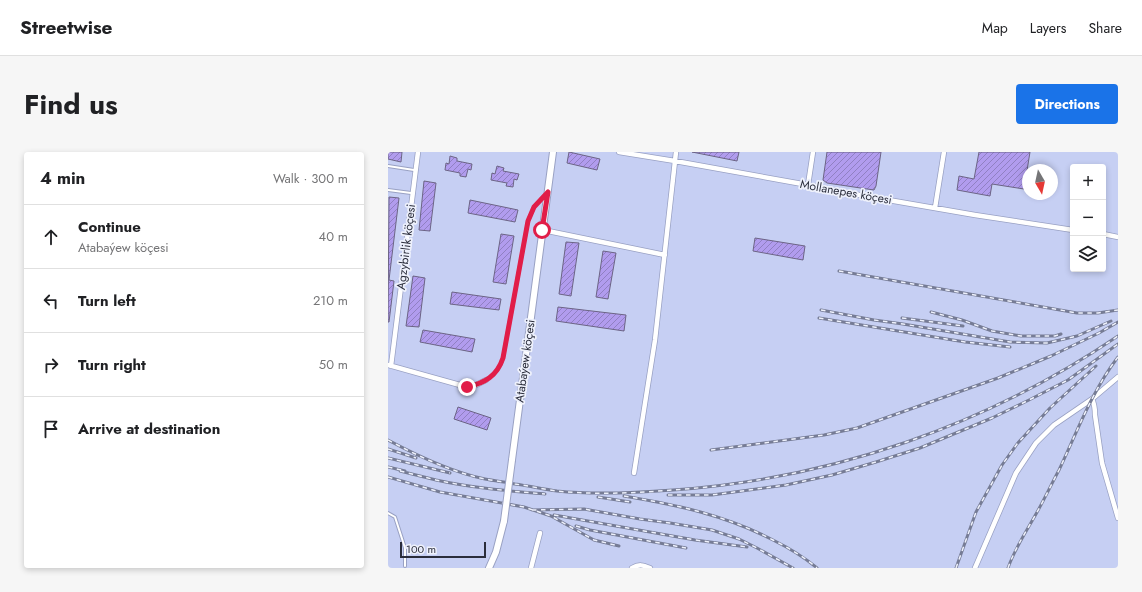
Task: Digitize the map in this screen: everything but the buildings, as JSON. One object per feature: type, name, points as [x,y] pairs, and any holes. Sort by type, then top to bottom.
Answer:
[{"type":"main road","name":"Atabaýew köçesi","points":[[489,568],[496,552],[504,521],[553,152]]},
{"type":"street","name":"Agzybirlik köçesi","points":[[389,365],[418,152]]},
{"type":"street","name":"Mollanepes köçesi","points":[[619,152],[935,208],[1070,230]]},
{"type":"street","points":[[634,473],[655,340],[676,152]]},
{"type":"street","points":[[808,185],[813,152]]},
{"type":"street","points":[[935,208],[944,152]]},
{"type":"street","points":[[542,230],[665,255]]},
{"type":"street","points":[[1106,234],[1118,236]]},
{"type":"street","points":[[389,365],[467,387],[476,385],[486,380]]},
{"type":"street","points":[[975,568],[1016,473],[1036,443],[1054,425],[1092,399],[1118,377]]},
{"type":"street","points":[[1092,399],[1095,409],[1102,463],[1118,518]]},
{"type":"street","points":[[531,568],[540,532]]},
{"type":"street","points":[[632,568],[637,565],[644,565],[650,568]]},
{"type":"lane","points":[[388,166],[416,170]]},
{"type":"lane","points":[[388,190],[412,194]]},
{"type":"lane","points":[[486,380],[494,375],[500,367],[503,358],[528,221],[534,207],[548,192]]},
{"type":"lane","points":[[388,513],[394,517],[405,548],[405,566]]},
{"type":"railway","points":[[839,271],[1077,313],[1098,313],[1118,310]]},
{"type":"railway","points":[[821,310],[1010,342],[1047,343],[1077,336],[1111,321]]},
{"type":"railway","points":[[931,312],[962,320],[992,331],[1021,336],[1055,336],[1061,334]]},
{"type":"railway","points":[[819,318],[965,342],[1010,347]]},
{"type":"railway","points":[[902,318],[963,326]]},
{"type":"railway","points":[[711,450],[824,435],[857,428],[998,378],[1051,356],[1099,333],[1118,322]]},
{"type":"railway","points":[[388,440],[423,458],[472,476],[557,491],[586,493],[630,493],[732,484],[791,474],[849,460],[906,442],[962,421],[1016,396],[1068,368],[1118,336]]},
{"type":"railway","points":[[668,495],[712,495],[786,485],[832,475],[920,448],[992,418],[1068,380],[1118,344]]},
{"type":"railway","points":[[1008,568],[1017,547],[1059,470],[1100,384],[1118,357]]},
{"type":"railway","points":[[956,568],[976,512],[1002,465],[1017,444],[1050,408],[1096,366]]},
{"type":"railway","points":[[388,449],[416,458]]},
{"type":"railway","points":[[388,458],[450,473]]},
{"type":"railway","points":[[388,467],[405,471]]},
{"type":"railway","points":[[400,471],[463,485],[545,494]]},
{"type":"railway","points":[[388,477],[440,492],[524,507],[551,516],[594,540],[619,546]]},
{"type":"railway","points":[[624,496],[682,507],[719,517],[755,531],[785,546],[802,556],[817,568]]},
{"type":"railway","points":[[598,497],[630,502]]},
{"type":"railway","points":[[532,510],[584,509],[712,530],[739,539],[793,568]]},
{"type":"railway","points":[[554,515],[695,540],[747,547]]},
{"type":"railway","points":[[576,526],[686,548]]},
{"type":"route","points":[[467,387],[476,385],[494,375],[500,367],[503,358],[528,221],[534,207],[548,192],[542,230]]}]
